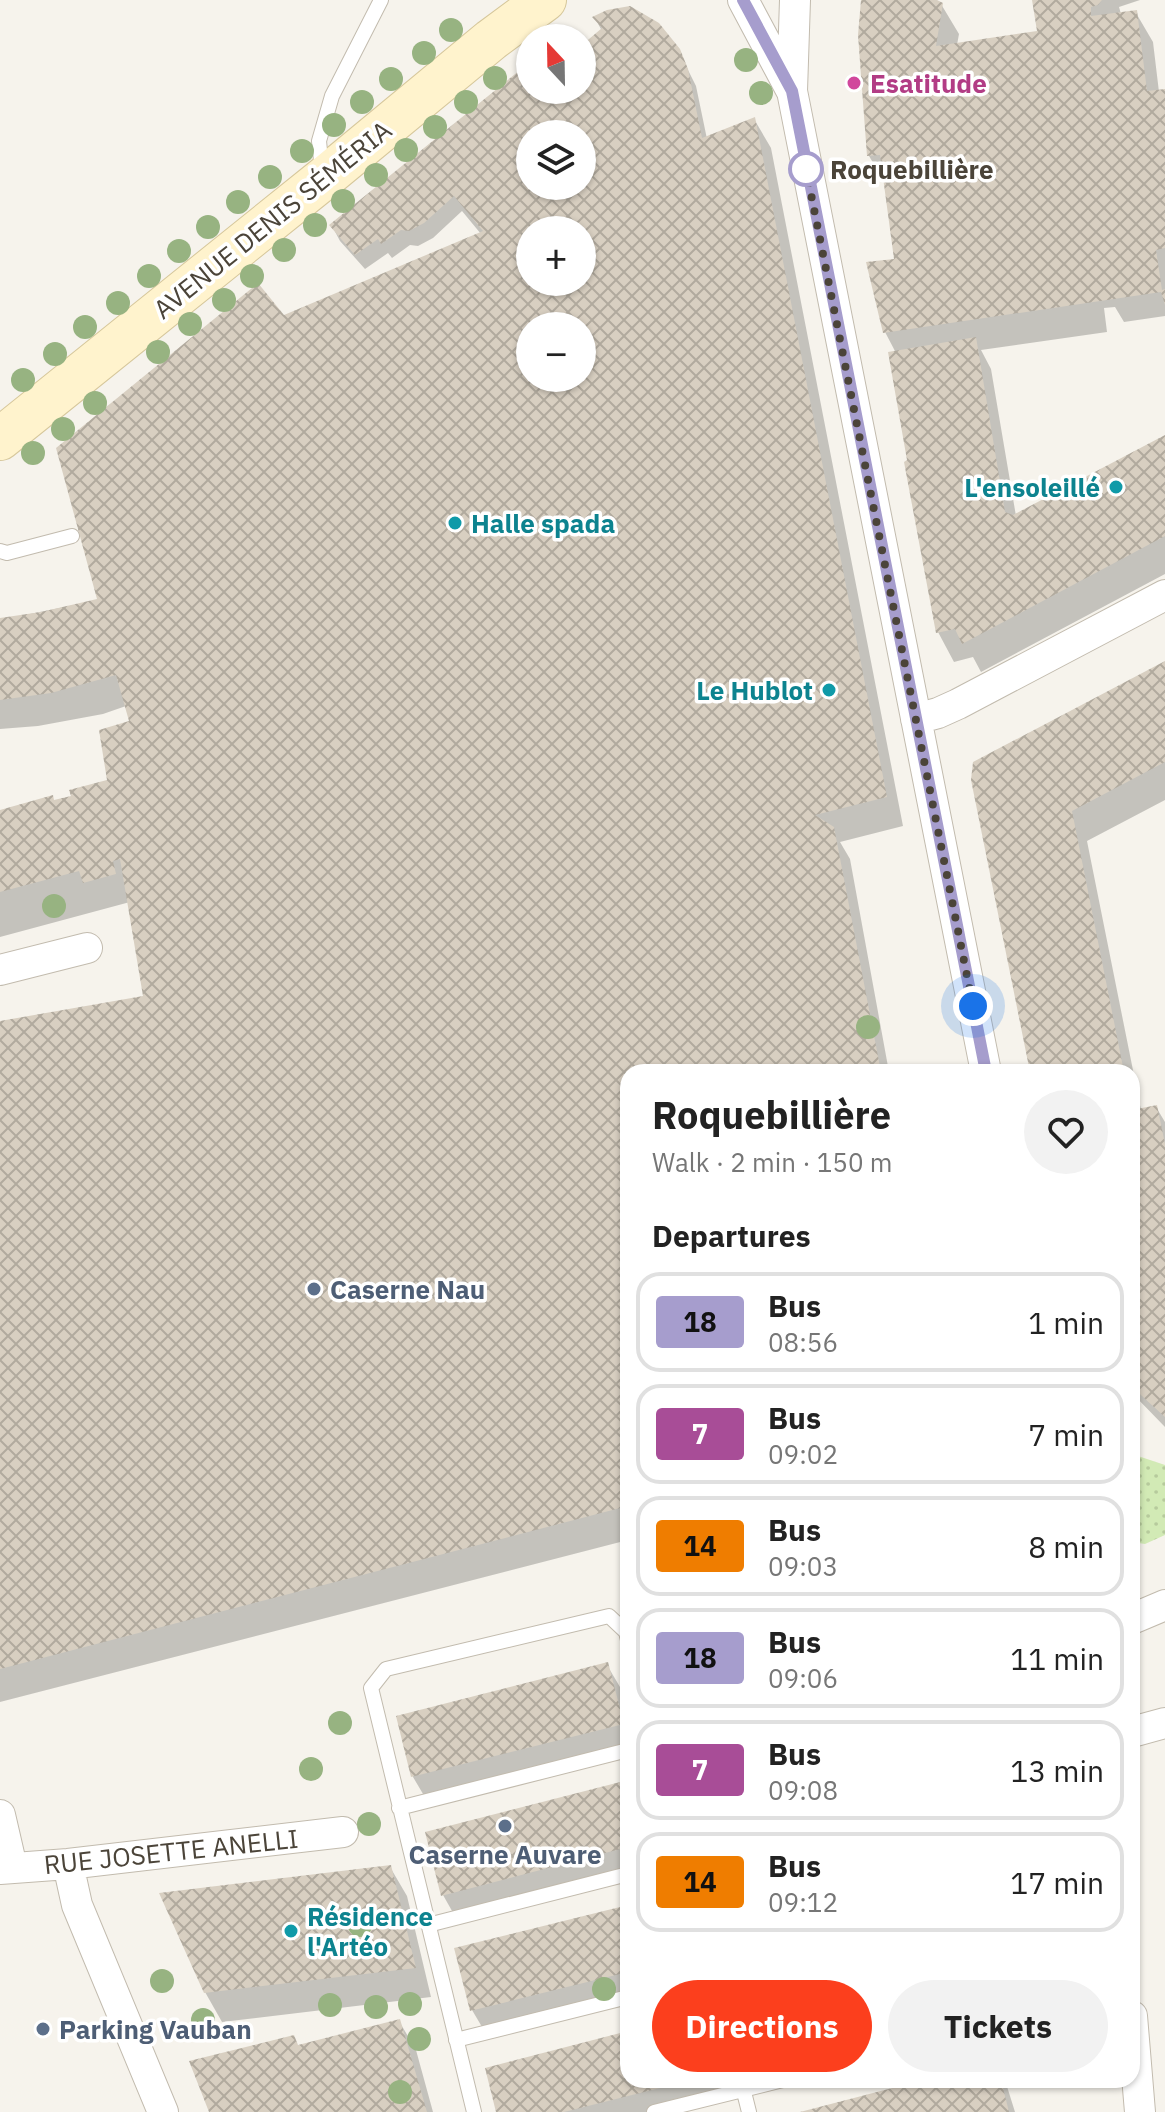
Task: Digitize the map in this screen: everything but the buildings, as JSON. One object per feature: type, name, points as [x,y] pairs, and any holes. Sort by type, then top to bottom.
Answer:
[{"type":"street","name":"AVENUE DENIS SÉMÉRIA","points":[[0,439],[491,40],[545,0]]},
{"type":"street","points":[[743,0],[792,91]]},
{"type":"street","points":[[795,0],[792,91],[984,1064]]},
{"type":"street","points":[[916,719],[958,704],[1165,595]]},
{"type":"street","points":[[0,970],[87,948]]},
{"type":"street","points":[[1140,1616],[1165,1605]]},
{"type":"street","points":[[1140,1730],[1165,1723]]},
{"type":"street","points":[[0,1815],[6,1868]]},
{"type":"street","name":"RUE JOSETTE ANELLI","points":[[6,1868],[68,1864],[343,1832]]},
{"type":"street","points":[[68,1864],[77,1905],[163,2112]]},
{"type":"street","points":[[1138,2088],[1140,2112]]},
{"type":"lane","points":[[323,179],[319,141],[332,96],[381,0]]},
{"type":"lane","points":[[0,551],[7,553],[72,536]]},
{"type":"lane","points":[[474,2112],[371,1688],[386,1669],[609,1616],[620,1626]]},
{"type":"lane","points":[[399,1808],[620,1752]]},
{"type":"lane","points":[[428,1925],[620,1876]]},
{"type":"lane","points":[[456,2040],[620,1999]]},
{"type":"lane","points":[[654,2112],[732,2088]]},
{"type":"lane","points":[[743,2088],[749,2112]]},
{"type":"green space","points":[[1140,1457],[1165,1465],[1165,1535],[1140,1543]]},
{"type":"bus line","name":"18","points":[[743,0],[792,91],[984,1064]]},
{"type":"place","name":"Esatitude","points":[[854,83]]},
{"type":"place","name":"Roquebillière","points":[[806,169]]},
{"type":"place","name":"L'ensoleillé","points":[[1116,487]]},
{"type":"place","name":"Halle spada","points":[[455,523]]},
{"type":"place","name":"Le Hublot","points":[[829,690]]},
{"type":"place","name":"Caserne Nau","points":[[314,1289]]},
{"type":"place","name":"Caserne Auvare","points":[[505,1826]]},
{"type":"place","name":"Résidence l'Artéo","points":[[291,1931]]},
{"type":"place","name":"Parking Vauban","points":[[43,2029]]},
{"type":"route","points":[[806,169],[973,1006]]}]
